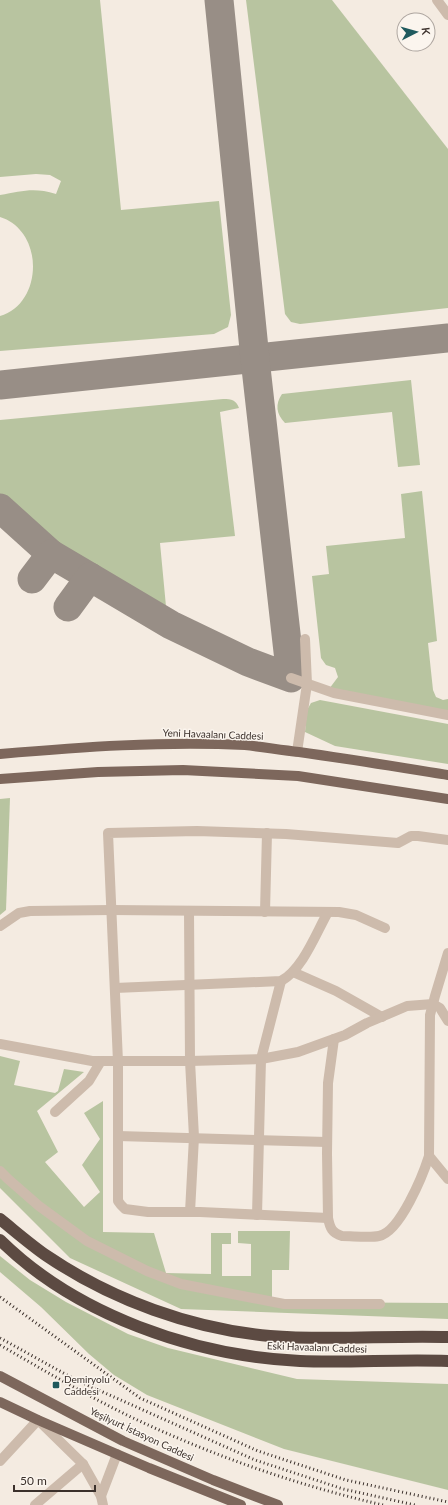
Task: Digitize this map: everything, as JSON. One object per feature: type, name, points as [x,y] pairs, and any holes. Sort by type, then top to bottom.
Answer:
[{"type":"highway","points":[[0,1209],[21,1236]]},
{"type":"highway","name":"Eski Havaalanı Caddesi","points":[[0,1219],[48,1256],[104,1288],[134,1302],[169,1314],[220,1328],[270,1336],[448,1337]]},
{"type":"highway","name":"Eski Havaalanı Caddesi","points":[[0,1240],[18,1257],[60,1287],[90,1305],[121,1320],[164,1336],[223,1352],[261,1358],[299,1361],[448,1361]]},
{"type":"highway","points":[[0,1247],[18,1257]]},
{"type":"main road","name":"Yeni Havaalanı Caddesi","points":[[0,754],[87,746],[190,744],[246,746],[297,752],[448,775]]},
{"type":"main road","points":[[0,779],[98,772],[183,770],[298,776],[448,799]]},
{"type":"main road","name":"Yeşilyurt İstasyon Caddesi","points":[[0,1377],[123,1441],[213,1480],[278,1505]]},
{"type":"main road","points":[[0,1402],[117,1454],[241,1505]]},
{"type":"main road","points":[[117,1454],[123,1441]]},
{"type":"street","points":[[436,0],[448,15]]},
{"type":"street","points":[[297,752],[307,684],[305,639]]},
{"type":"street","points":[[291,678],[334,693],[448,715]]},
{"type":"street","points":[[328,1218],[135,1211],[125,1209],[118,1201],[118,1062],[108,833],[197,831],[268,833],[398,843],[412,836],[448,840]]},
{"type":"street","points":[[264,912],[268,833]]},
{"type":"street","points":[[0,926],[19,913],[30,911],[111,910],[328,912],[356,915],[385,928]]},
{"type":"street","points":[[189,911],[190,1061],[194,1138],[190,1212]]},
{"type":"street","points":[[115,988],[281,981],[288,977],[301,962],[328,912]]},
{"type":"street","points":[[334,1039],[328,1083],[328,1218],[331,1230],[342,1236],[380,1236],[388,1232],[395,1225],[423,1175],[429,1156],[430,1023],[433,1004],[448,953]]},
{"type":"street","points":[[293,972],[336,991],[382,1017]]},
{"type":"street","points":[[257,1215],[261,1059],[281,981]]},
{"type":"street","points":[[0,1044],[101,1062],[261,1059],[298,1052],[334,1039],[407,1006],[433,1004],[440,1008],[448,1021]]},
{"type":"street","points":[[55,1112],[89,1081],[101,1062]]},
{"type":"street","points":[[118,1136],[327,1142]]},
{"type":"street","points":[[429,1156],[448,1179]]},
{"type":"street","points":[[0,1170],[39,1206],[88,1241],[170,1281],[211,1291],[284,1304],[380,1304]]},
{"type":"street","points":[[0,1461],[38,1420],[83,1464],[102,1500]]},
{"type":"street","points":[[102,1500],[117,1454]]},
{"type":"street","points":[[35,1505],[83,1464]]},
{"type":"green space","points":[[0,0],[100,0],[121,210],[219,201],[231,315],[228,327],[214,334],[0,351],[0,316],[14,309],[24,297],[31,283],[33,267],[31,251],[25,237],[15,225],[0,217],[0,195],[34,190],[56,194],[61,181],[50,175],[36,174],[0,177]]},
{"type":"green space","points":[[246,0],[332,0],[448,149],[448,308],[300,324],[291,322],[285,314]]},
{"type":"green space","points":[[411,380],[420,465],[398,467],[392,412],[285,423],[278,413],[278,401],[282,394]]},
{"type":"green space","points":[[223,399],[233,400],[239,408],[220,412],[235,536],[160,543],[167,617],[59,546],[0,496],[0,420]]},
{"type":"green space","points":[[422,491],[437,641],[428,643],[433,690],[436,697],[443,700],[448,699],[448,712],[329,689],[338,677],[335,668],[326,665],[321,658],[312,576],[329,574],[326,546],[405,538],[401,494]]},
{"type":"green space","points":[[320,700],[448,724],[448,764],[335,746],[305,732],[307,710],[311,703]]},
{"type":"green space","points":[[10,798],[6,910],[0,915],[0,799]]},
{"type":"green space","points":[[0,1056],[20,1061],[14,1085],[55,1093],[58,1091],[64,1069],[84,1072],[37,1111],[58,1152],[45,1162],[84,1207],[100,1192],[82,1165],[100,1139],[84,1113],[103,1101],[103,1232],[154,1233],[166,1273],[211,1274],[211,1233],[231,1233],[231,1244],[222,1244],[222,1276],[251,1276],[251,1244],[238,1243],[238,1231],[290,1231],[289,1270],[272,1270],[272,1302],[448,1303],[448,1319],[181,1309],[70,1258],[0,1188]]},
{"type":"green space","points":[[0,1256],[30,1280],[66,1302],[128,1334],[168,1348],[297,1379],[448,1384],[448,1490],[284,1449],[147,1395],[114,1375],[89,1354],[41,1307],[0,1272]]},
{"type":"taxiway","points":[[68,607],[90,577],[171,625],[248,662],[291,678],[255,359],[219,0]]},
{"type":"taxiway","points":[[0,385],[448,338]]},
{"type":"taxiway","points":[[0,508],[51,554]]},
{"type":"taxiway","points":[[32,579],[51,554],[90,577]]},
{"type":"railway","points":[[0,1297],[140,1398],[258,1451],[346,1480],[448,1502]]},
{"type":"railway","points":[[0,1338],[76,1380],[255,1460],[343,1489],[415,1505]]},
{"type":"railway","points":[[0,1345],[114,1409],[192,1444],[254,1468],[318,1488],[383,1505]]},
{"type":"place","name":"Demiryolu Caddesi","points":[[56,1385]]}]
